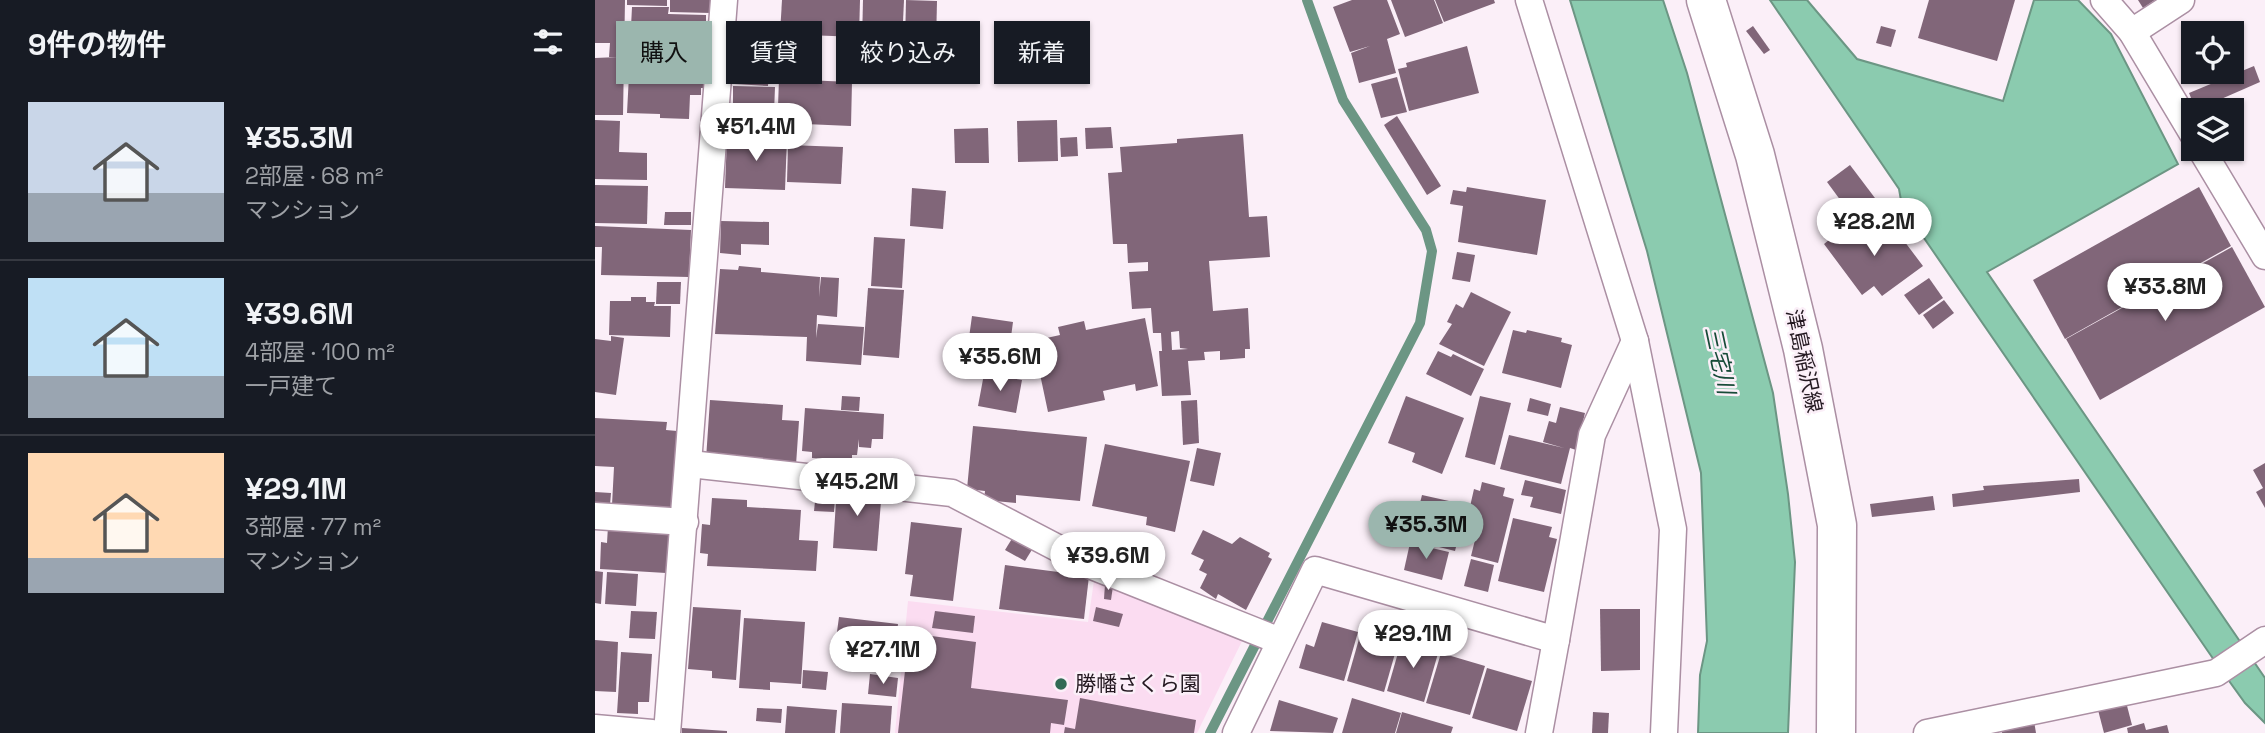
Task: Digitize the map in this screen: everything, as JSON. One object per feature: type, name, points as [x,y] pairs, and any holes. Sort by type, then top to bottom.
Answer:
[{"type":"main road","name":"津島稲沢線","points":[[1706,0],[1755,155],[1787,284],[1803,349],[1836,525],[1836,733]]},
{"type":"street","points":[[667,733],[724,0]]},
{"type":"street","points":[[1529,0],[1636,341],[1673,529],[1664,733]]},
{"type":"street","points":[[2104,0],[2132,32],[2181,114]]},
{"type":"street","points":[[2132,32],[2181,0]]},
{"type":"street","points":[[2208,161],[2265,256]]},
{"type":"street","points":[[1539,733],[1592,435],[1636,341]]},
{"type":"street","points":[[690,464],[952,493],[1092,566],[1266,635]]},
{"type":"street","points":[[595,516],[685,522]]},
{"type":"street","points":[[1236,733],[1266,635],[1315,570],[1556,640]]},
{"type":"street","points":[[1927,733],[2216,673],[2258,644]]},
{"type":"street","points":[[595,728],[652,733]]},
{"type":"shaded area","name":"勝幡さくら園","points":[[1095,574],[1245,635],[1197,733],[895,733],[908,601],[1088,622]]},
{"type":"water","name":"三宅川","points":[[1570,0],[1663,0],[1687,73],[1773,393],[1795,562],[1788,733],[1698,733],[1700,675],[1707,641],[1701,473],[1647,251]]},
{"type":"water","points":[[1770,0],[1807,0],[1857,59],[2003,101],[2034,0],[2078,0],[2111,34],[2178,164],[1987,272],[2265,678],[2265,723],[2245,703],[2214,660],[1902,206],[1899,189]]},
{"type":"building","points":[[595,0],[625,0],[625,21],[616,21],[616,57],[609,57],[610,43],[595,43]]},
{"type":"building","points":[[627,0],[667,0],[667,6],[627,5]]},
{"type":"building","points":[[670,0],[711,0],[711,13],[670,12]]},
{"type":"building","points":[[782,0],[860,0],[859,21],[836,21],[836,36],[822,36],[822,21],[781,21]]},
{"type":"building","points":[[863,0],[904,0],[903,21],[862,21]]},
{"type":"building","points":[[906,0],[937,1],[937,21],[906,21]]},
{"type":"building","points":[[1352,0],[1387,0],[1400,34],[1387,39],[1396,73],[1359,83],[1351,53],[1370,46],[1350,52],[1333,7]]},
{"type":"building","points":[[1391,0],[1434,0],[1443,23],[1405,37]]},
{"type":"building","points":[[1435,0],[1494,0],[1495,3],[1444,22]]},
{"type":"building","points":[[1929,0],[2015,0],[1997,61],[1918,38]]},
{"type":"building","points":[[2138,0],[2155,0],[2143,8]]},
{"type":"building","points":[[632,7],[669,7],[668,14],[706,15],[706,21],[631,21]]},
{"type":"building","points":[[1753,26],[1770,50],[1764,54],[1746,31]]},
{"type":"building","points":[[1881,26],[1896,30],[1891,47],[1876,43]]},
{"type":"building","points":[[1467,46],[1479,93],[1409,111],[1398,69],[1407,67],[1406,63]]},
{"type":"building","points":[[616,57],[616,84],[624,84],[623,115],[595,115],[595,58]]},
{"type":"building","points":[[2254,66],[2260,82],[2223,98],[2191,98],[2189,93],[2211,84],[2244,84],[2244,70]]},
{"type":"building","points":[[1397,77],[1407,112],[1381,118],[1371,84]]},
{"type":"building","points":[[822,81],[852,84],[851,126],[805,124],[805,136],[777,134],[779,84],[822,84]]},
{"type":"building","points":[[629,84],[704,84],[701,95],[690,95],[689,119],[660,118],[660,114],[627,113]]},
{"type":"building","points":[[734,84],[768,84],[768,86]]},
{"type":"building","points":[[733,86],[775,87],[774,113],[769,113],[769,130],[733,128]]},
{"type":"building","points":[[1397,116],[1441,186],[1427,195],[1384,125]]},
{"type":"building","points":[[595,120],[620,121],[619,152],[647,153],[647,180],[595,179]]},
{"type":"building","points":[[1057,120],[1058,161],[1018,162],[1017,121]]},
{"type":"building","points":[[1111,127],[1113,148],[1086,149],[1085,128]]},
{"type":"building","points":[[988,128],[989,163],[955,163],[954,129]]},
{"type":"building","points":[[1243,134],[1249,217],[1267,216],[1270,257],[1209,261],[1213,311],[1248,308],[1250,349],[1245,349],[1245,358],[1220,360],[1220,351],[1204,352],[1205,360],[1188,361],[1191,395],[1162,396],[1159,351],[1162,351],[1161,333],[1153,333],[1151,308],[1132,309],[1129,272],[1148,271],[1148,262],[1128,263],[1127,244],[1113,244],[1108,173],[1122,172],[1120,147],[1177,143],[1177,139]],"holes":[[[1179,331],[1180,348],[1188,349],[1172,350],[1171,332]]]},
{"type":"building","points":[[727,136],[787,138],[785,190],[725,188]]},
{"type":"building","points":[[1077,137],[1078,156],[1061,157],[1060,138]]},
{"type":"building","points":[[788,145],[843,147],[841,184],[787,182]]},
{"type":"building","points":[[1850,165],[1878,202],[1855,220],[1827,182]]},
{"type":"building","points":[[595,185],[648,186],[647,224],[595,223]]},
{"type":"building","points":[[1467,187],[1546,200],[1537,255],[1458,242],[1463,206],[1450,204],[1453,190],[1466,192]]},
{"type":"building","points":[[2199,187],[2231,246],[2065,339],[2033,280]]},
{"type":"building","points":[[912,188],[946,191],[943,229],[910,226]]},
{"type":"building","points":[[665,212],[691,212],[691,225],[664,225]]},
{"type":"building","points":[[721,221],[769,222],[769,245],[741,244],[741,255],[720,253]]},
{"type":"building","points":[[1889,221],[1923,266],[1882,296],[1874,286],[1862,295],[1824,244],[1841,230],[1845,235],[1856,228],[1864,239]]},
{"type":"building","points":[[595,226],[691,230],[689,277],[601,275],[602,247],[595,247]]},
{"type":"building","points":[[874,237],[905,239],[902,288],[871,286]]},
{"type":"building","points":[[2232,247],[2265,307],[2100,400],[2066,339]]},
{"type":"building","points":[[1457,252],[1475,255],[1470,282],[1452,279]]},
{"type":"building","points":[[739,266],[761,268],[761,272],[820,277],[819,297],[821,277],[839,278],[837,317],[817,315],[816,338],[818,324],[864,327],[861,365],[806,361],[807,337],[715,334],[720,269],[738,270]]},
{"type":"building","points":[[1929,278],[1943,298],[1919,315],[1904,295]]},
{"type":"building","points":[[657,282],[681,282],[680,304],[656,304]]},
{"type":"building","points":[[868,288],[904,290],[899,358],[863,355]]},
{"type":"building","points":[[1471,292],[1511,312],[1484,366],[1439,344],[1452,324],[1447,322],[1456,304],[1463,308]]},
{"type":"building","points":[[631,297],[646,297],[646,302],[655,302],[654,306],[671,306],[670,337],[609,335],[610,301],[631,301]]},
{"type":"building","points":[[1944,300],[1954,313],[1933,329],[1923,315]]},
{"type":"building","points":[[972,316],[1013,322],[1011,337],[1018,338],[1015,351],[1008,350],[1007,359],[967,352]]},
{"type":"building","points":[[1145,318],[1158,386],[1136,391],[1135,384],[1103,391],[1105,400],[1048,412],[1033,341],[1060,335],[1058,327],[1084,321],[1086,330]]},
{"type":"building","points":[[1513,330],[1526,333],[1527,330],[1562,338],[1561,342],[1572,345],[1561,388],[1502,373]]},
{"type":"building","points":[[611,336],[624,338],[616,395],[595,392],[595,339],[611,341]]},
{"type":"building","points":[[1438,351],[1451,357],[1453,354],[1484,369],[1471,396],[1426,374]]},
{"type":"building","points":[[984,374],[1022,380],[1016,413],[978,406]]},
{"type":"building","points":[[842,396],[860,397],[859,411],[841,410]]},
{"type":"building","points":[[1406,396],[1464,418],[1442,474],[1412,462],[1415,453],[1388,443]]},
{"type":"building","points":[[1480,396],[1511,403],[1495,465],[1465,457]]},
{"type":"building","points":[[1530,398],[1551,404],[1548,416],[1527,411]]},
{"type":"building","points":[[710,400],[783,405],[782,420],[799,421],[796,465],[706,459]]},
{"type":"building","points":[[1197,400],[1199,443],[1183,445],[1181,401]]},
{"type":"building","points":[[1560,407],[1585,413],[1576,450],[1570,448],[1561,484],[1500,469],[1509,435],[1564,448],[1543,442],[1549,421],[1556,423]]},
{"type":"building","points":[[805,408],[884,414],[883,439],[872,439],[871,448],[859,447],[859,439],[857,455],[852,455],[852,461],[812,458],[812,452],[802,451]]},
{"type":"building","points":[[595,418],[667,422],[666,430],[677,431],[672,509],[612,505],[614,467],[595,466]]},
{"type":"building","points":[[973,426],[1087,437],[1080,501],[1016,495],[1016,503],[984,500],[985,491],[967,489]]},
{"type":"building","points":[[1105,444],[1190,461],[1175,532],[1146,525],[1147,517],[1092,506]]},
{"type":"building","points":[[1197,448],[1221,453],[1214,486],[1190,481]]},
{"type":"building","points":[[2265,463],[2265,508],[2256,492],[2263,488],[2253,470]]},
{"type":"building","points":[[2079,479],[2080,492],[1953,507],[1952,494],[1984,490],[1983,486]]},
{"type":"building","points":[[1525,480],[1566,490],[1561,514],[1530,507],[1533,497],[1521,495]]},
{"type":"building","points":[[1482,482],[1505,488],[1503,496],[1514,499],[1498,563],[1471,556],[1476,536],[1464,533],[1474,489],[1480,491]]},
{"type":"building","points":[[817,483],[836,484],[834,512],[814,511]]},
{"type":"building","points":[[837,486],[882,489],[877,551],[833,548]]},
{"type":"building","points":[[595,492],[611,493],[610,505],[595,504]]},
{"type":"building","points":[[1422,495],[1467,505],[1455,551],[1411,540]]},
{"type":"building","points":[[1933,496],[1935,510],[1872,517],[1870,504]]},
{"type":"building","points":[[712,498],[747,500],[747,507],[801,510],[799,540],[818,541],[816,571],[707,566],[708,554],[700,553],[702,524],[710,525]]},
{"type":"building","points":[[1513,518],[1552,527],[1549,537],[1557,539],[1544,592],[1498,581]]},
{"type":"building","points":[[911,522],[962,528],[953,601],[910,596],[913,575],[905,574]]},
{"type":"building","points":[[608,526],[669,530],[666,573],[600,569],[601,542],[607,543]]},
{"type":"building","points":[[1203,530],[1232,544],[1240,537],[1270,553],[1268,557],[1272,559],[1246,610],[1218,594],[1216,599],[1200,588],[1207,574],[1199,570],[1204,560],[1191,554]]},
{"type":"building","points":[[1013,537],[1033,548],[1025,561],[1005,550]]},
{"type":"building","points":[[1410,543],[1449,552],[1442,580],[1404,570]]},
{"type":"building","points":[[1471,559],[1494,565],[1488,592],[1464,586]]},
{"type":"building","points":[[1005,565],[1089,576],[1084,619],[999,609]]},
{"type":"building","points":[[595,571],[603,572],[601,604],[595,603]]},
{"type":"building","points":[[607,572],[638,574],[636,606],[605,604]]},
{"type":"building","points":[[1105,584],[1113,586],[1111,600],[1104,599]]},
{"type":"building","points":[[693,607],[741,610],[736,680],[712,678],[712,671],[688,669]]},
{"type":"building","points":[[1096,607],[1123,614],[1119,627],[1093,621]]},
{"type":"building","points":[[1600,609],[1640,609],[1640,670],[1601,671]]},
{"type":"building","points":[[631,611],[657,612],[655,639],[629,638]]},
{"type":"building","points":[[935,611],[975,616],[973,633],[932,628]]},
{"type":"building","points":[[839,617],[898,624],[893,669],[878,667],[878,672],[861,670],[862,665],[833,661]]},
{"type":"building","points":[[744,618],[805,622],[801,684],[770,682],[770,690],[739,688]]},
{"type":"building","points":[[1322,622],[1358,632],[1344,681],[1299,668],[1306,644],[1314,647]]},
{"type":"building","points":[[1363,625],[1400,636],[1384,692],[1347,681]]},
{"type":"building","points":[[917,634],[976,642],[971,688],[1068,700],[1064,725],[1051,723],[1050,733],[898,733],[905,671],[912,672]]},
{"type":"building","points":[[1402,639],[1439,650],[1424,702],[1387,691]]},
{"type":"building","points":[[595,640],[618,642],[616,692],[595,691]]},
{"type":"building","points":[[621,652],[652,654],[649,702],[638,702],[638,714],[617,713]]},
{"type":"building","points":[[1441,653],[1485,666],[1470,715],[1426,703]]},
{"type":"building","points":[[1487,668],[1532,681],[1517,731],[1472,718]]},
{"type":"building","points":[[803,670],[828,672],[826,690],[802,688]]},
{"type":"building","points":[[870,674],[898,678],[896,697],[868,694]]},
{"type":"building","points":[[1080,698],[1196,720],[1194,733],[1064,733],[1065,727],[1075,729]]},
{"type":"building","points":[[1352,698],[1401,713],[1395,733],[1342,733]]},
{"type":"building","points":[[1279,700],[1338,718],[1333,733],[1270,731]]},
{"type":"building","points":[[2126,702],[2132,725],[2104,733],[2098,710]]},
{"type":"building","points":[[842,703],[892,706],[890,733],[840,733]]},
{"type":"building","points":[[787,706],[837,710],[835,733],[785,733]]},
{"type":"building","points":[[757,708],[782,709],[781,723],[756,721]]},
{"type":"building","points":[[1402,712],[1453,727],[1451,733],[1396,733]]},
{"type":"building","points":[[1593,712],[1609,713],[1608,733],[1592,733]]},
{"type":"building","points":[[2034,721],[2036,733],[2002,733],[2001,728]]},
{"type":"building","points":[[2144,723],[2146,730],[2167,725],[2169,733],[2128,733],[2127,728]]},
{"type":"building","points":[[682,728],[727,731],[727,733],[682,733]]},
{"type":"waterway","points":[[1210,733],[1420,323],[1432,251],[1426,230],[1343,100],[1307,0]]},
{"type":"place","name":"勝幡さくら園","points":[[1061,684]]}]
